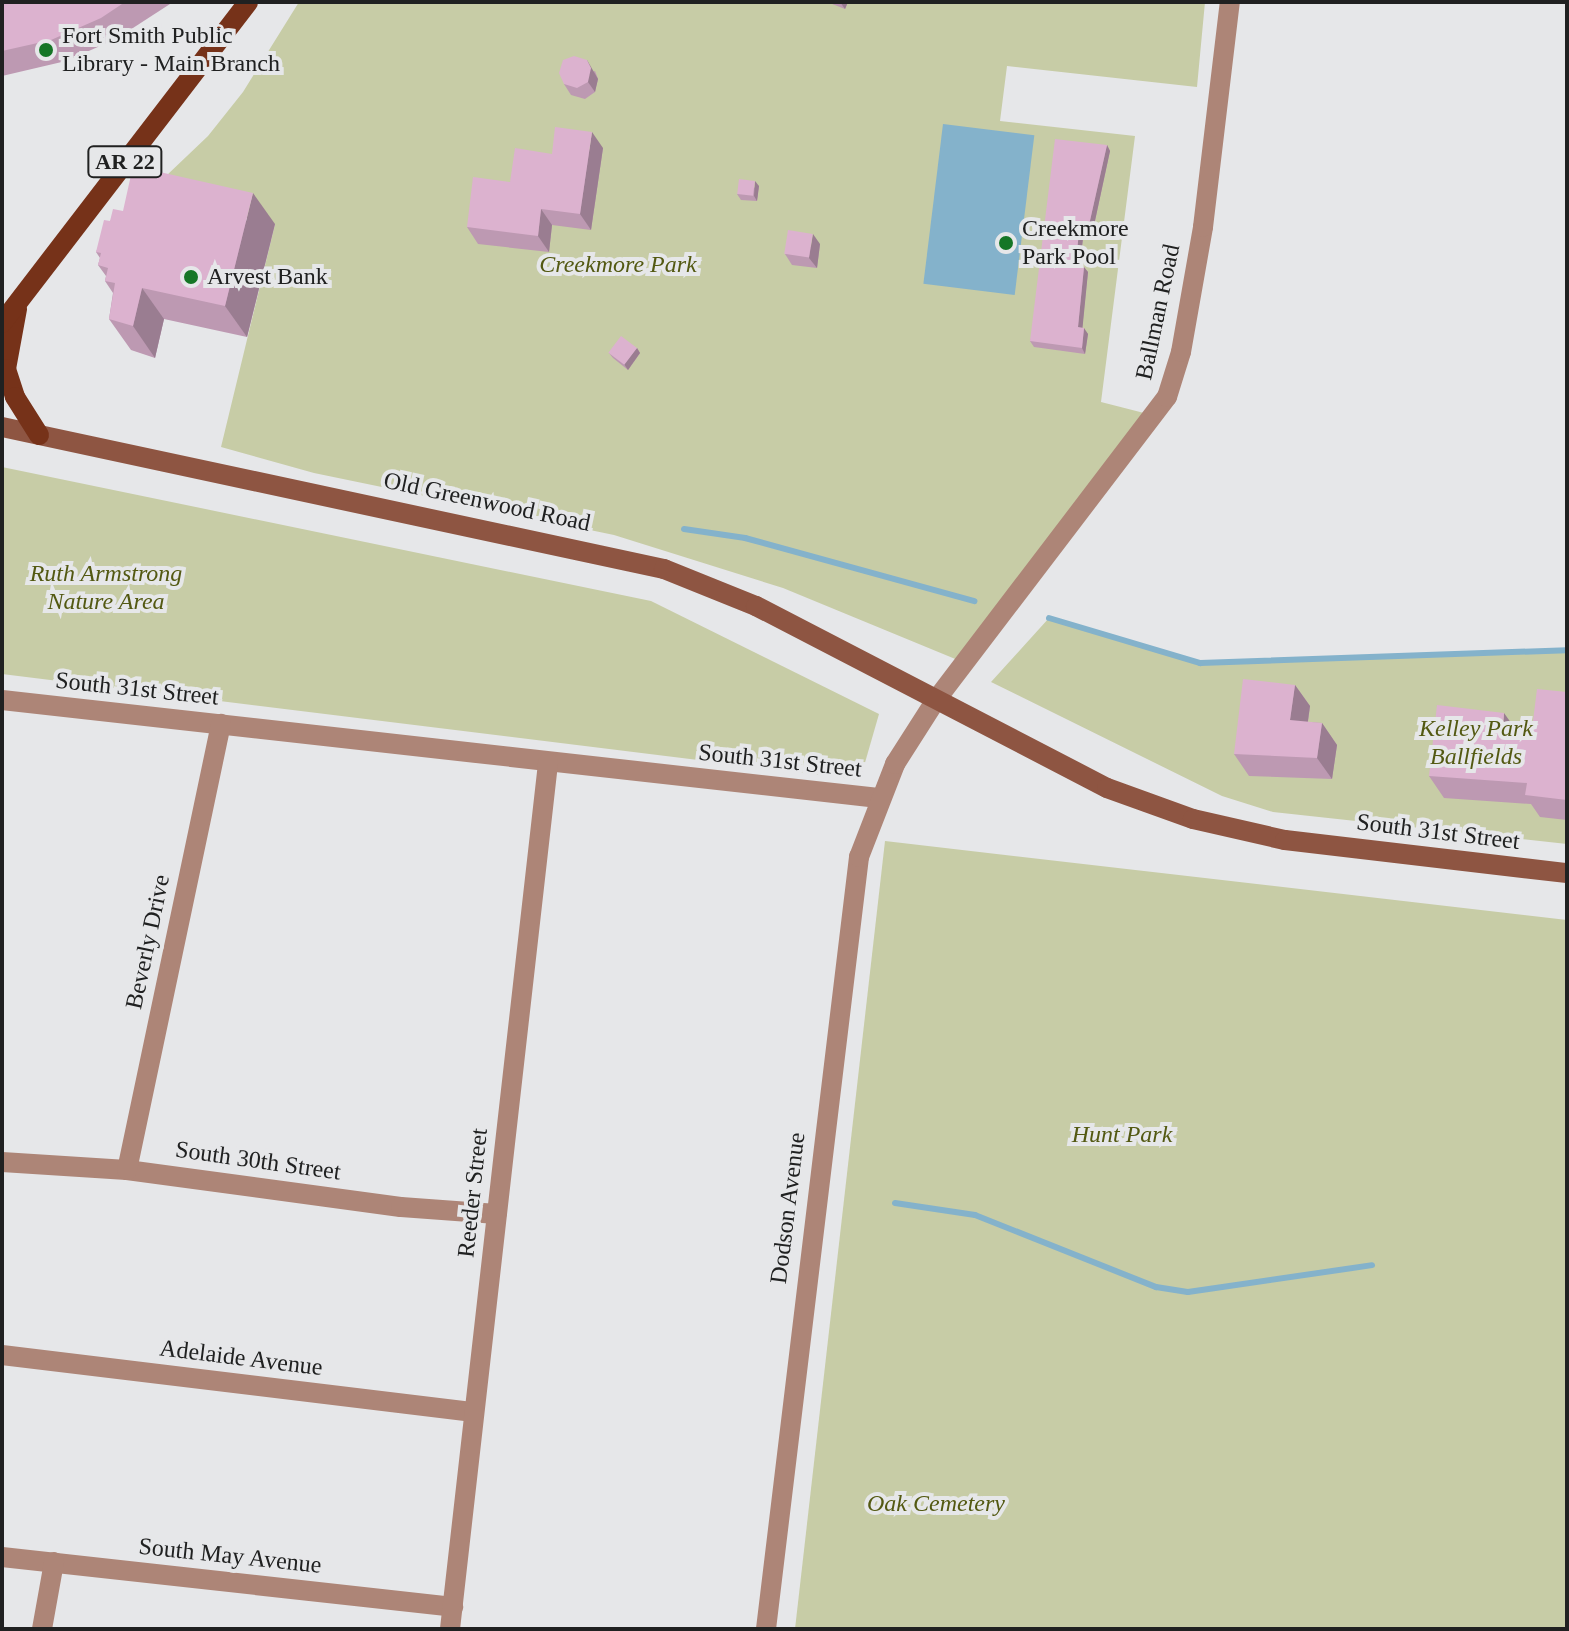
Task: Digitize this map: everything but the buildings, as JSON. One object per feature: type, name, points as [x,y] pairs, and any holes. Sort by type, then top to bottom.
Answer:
[{"type":"main road","name":"AR 22","points":[[2,323],[248,2]]},
{"type":"main road","points":[[20,299],[8,339],[6,369],[15,397],[39,435]]},
{"type":"main road","name":"Old Greenwood Road","points":[[2,427],[664,569],[756,606],[936,700]]},
{"type":"main road","name":"South 31st Street","points":[[936,700],[1116,792],[1193,819],[1285,840],[1567,873]]},
{"type":"street","name":"Ballman Road","points":[[936,700],[1167,397],[1181,352],[1203,227],[1230,2]]},
{"type":"street","name":"South 31st Street","points":[[2,700],[879,798],[936,700]]},
{"type":"street","name":"Beverly Drive","points":[[127,1170],[221,724]]},
{"type":"street","name":"Reeder Street","points":[[450,1629],[548,763]]},
{"type":"street","name":"Dodson Avenue","points":[[766,1629],[854,882],[879,798]]},
{"type":"street","name":"South 30th Street","points":[[7,1161],[127,1170],[401,1207],[497,1214]]},
{"type":"street","name":"Adelaide Avenue","points":[[2,1355],[474,1412]]},
{"type":"street","name":"South May Avenue","points":[[2,1557],[453,1607]]},
{"type":"street","points":[[42,1629],[54,1562]]},
{"type":"green space","name":"Creekmore Park","points":[[299,2],[1205,2],[1197,87],[1007,66],[1000,121],[1135,136],[1101,402],[1144,413],[965,663],[783,588],[614,535],[314,473],[221,447],[275,224],[145,196],[208,136],[243,92]]},
{"type":"green space","name":"Ruth Armstrong Nature Area","points":[[2,467],[651,601],[879,714],[860,780],[2,674]]},
{"type":"green space","name":"Kelley Park Ballfields","points":[[1049,618],[1200,663],[1567,650],[1567,844],[1273,812],[1222,796],[991,682]]},
{"type":"green space","points":[[885,841],[1567,920],[1567,1629],[795,1629]]},
{"type":"water","points":[[943,124],[1034,135],[1015,295],[923,284]]},
{"type":"waterway","points":[[684,529],[745,538],[974,601]]},
{"type":"waterway","points":[[1049,618],[1200,663],[1567,650]]},
{"type":"waterway","points":[[895,1203],[975,1215],[1156,1287],[1188,1292],[1372,1265]]},
{"type":"place","name":"Fort Smith Public Library - Main Branch","points":[[46,50]]},
{"type":"place","name":"Creekmore Park Pool","points":[[1006,243]]},
{"type":"place","name":"Arvest Bank","points":[[191,277]]},
{"type":"park label","name":"Hunt Park","points":[[1122,1135]]},
{"type":"park label","name":"Oak Cemetery","points":[[936,1504]]}]
